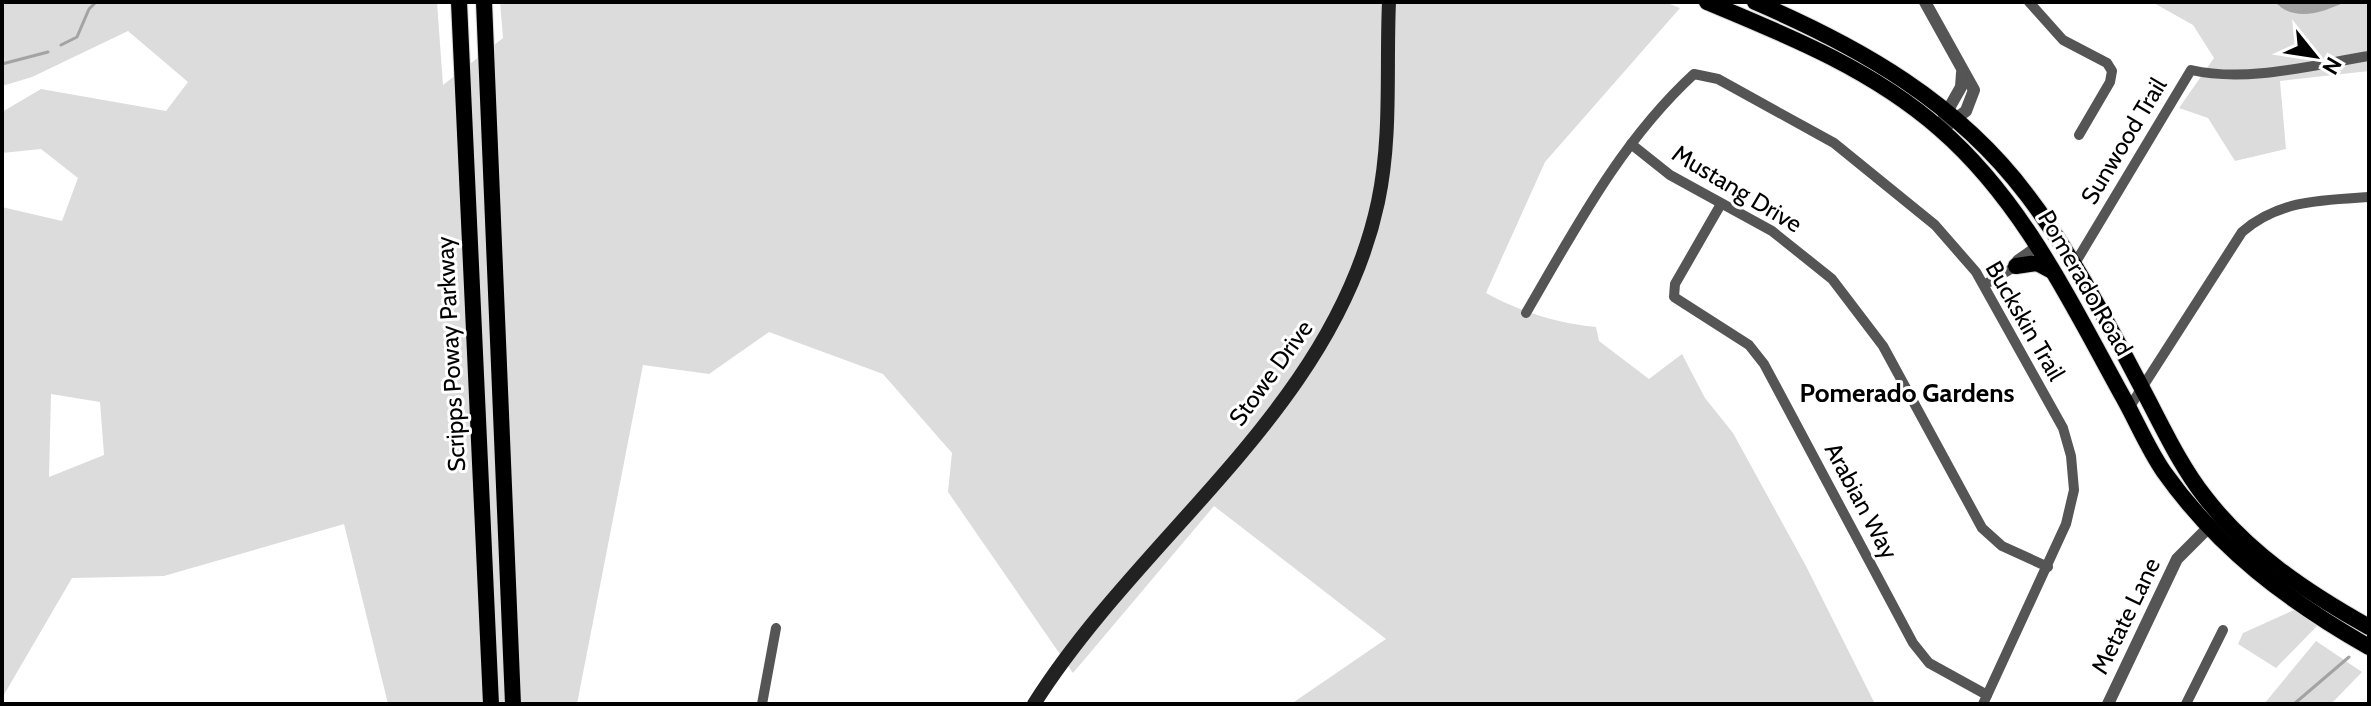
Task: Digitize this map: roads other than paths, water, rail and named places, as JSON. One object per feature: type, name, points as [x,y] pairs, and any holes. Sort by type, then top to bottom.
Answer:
[{"type":"main road","name":"Scripps Poway Parkway","points":[[459,2],[491,704]]},
{"type":"main road","name":"Scripps Poway Parkway","points":[[484,2],[513,704]]},
{"type":"main road","name":"Stowe Drive","points":[[1034,704],[1073,650],[1304,372],[1344,303],[1365,252],[1385,164],[1389,2]]},
{"type":"main road","name":"Pomerado Road","points":[[1707,2],[1882,85],[1941,130],[2011,205],[2053,272],[2163,470],[2289,598],[2369,647]]},
{"type":"main road","name":"Pomerado Road","points":[[1755,2],[1864,53],[1952,114],[2028,196],[2074,265],[2214,521],[2290,578],[2369,627]]},
{"type":"main road","points":[[2037,246],[2054,248],[2062,260],[2074,265]]},
{"type":"main road","points":[[2016,266],[2037,263],[2053,272]]},
{"type":"street","points":[[1925,2],[1962,73],[1952,114],[1941,130]]},
{"type":"street","points":[[2029,2],[2063,40],[2101,60],[2112,71],[2110,82],[2079,135]]},
{"type":"street","name":"Sunwood Trail","points":[[2074,265],[2191,70],[2212,75],[2247,74],[2369,56]]},
{"type":"street","name":"Buckskin Trail","points":[[1631,144],[1683,84],[1694,74],[1704,75],[1834,143],[1859,160],[1935,225],[1984,285],[2063,428],[2071,456],[2074,490],[2066,524],[2048,567],[1985,700]]},
{"type":"street","points":[[1526,313],[1602,183],[1631,144]]},
{"type":"street","name":"Mustang Drive","points":[[1631,144],[1670,175],[1795,247],[1849,298],[1883,346],[1982,528],[2002,546],[2048,567]]},
{"type":"street","points":[[2129,408],[2234,242],[2260,216],[2306,202],[2369,197]]},
{"type":"street","name":"Arabian Way","points":[[1721,204],[1675,284],[1674,297],[1749,345],[1764,364],[1913,643],[1929,663],[1985,700]]},
{"type":"street","points":[[1984,285],[2016,266],[2017,260],[2037,246]]},
{"type":"street","name":"Metate Lane","points":[[2108,704],[2177,559],[2214,521]]},
{"type":"street","points":[[762,704],[776,628]]},
{"type":"street","points":[[2186,704],[2223,630]]},
{"type":"waterway","points":[[61,45],[77,37],[89,9],[96,2]]},
{"type":"waterway","points":[[2,64],[48,52]]},
{"type":"waterway","points":[[2294,704],[2349,657]]},
{"type":"district","name":"Pomerado Gardens","points":[[1907,393]]}]
